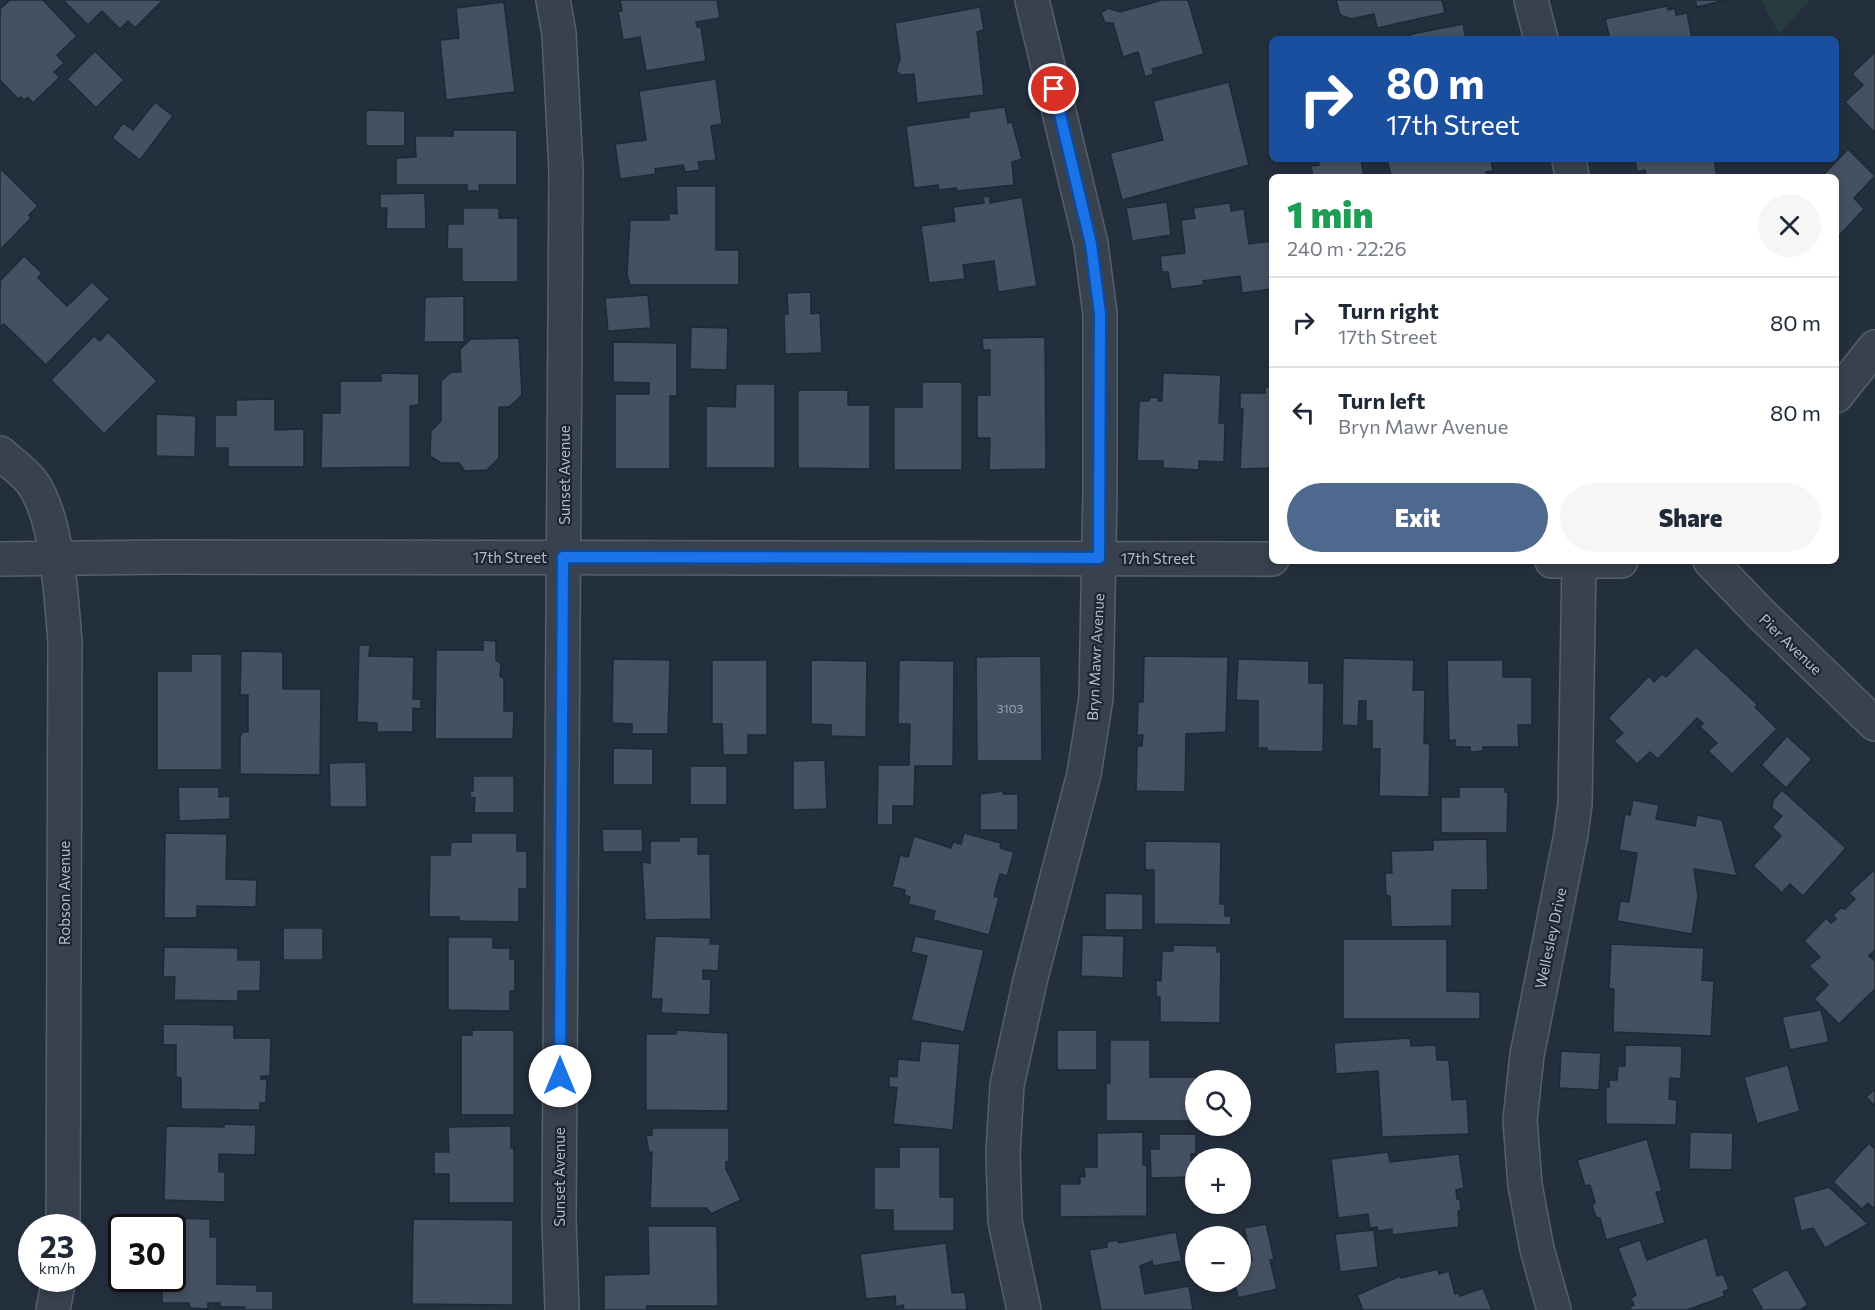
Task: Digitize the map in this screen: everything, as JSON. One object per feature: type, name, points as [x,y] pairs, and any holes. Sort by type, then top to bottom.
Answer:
[{"type":"street","name":"Sunset Avenue","points":[[553,0],[559,33],[566,171],[559,1220],[562,1310]]},
{"type":"street","name":"Bryn Mawr Avenue","points":[[1024,1310],[1005,1221],[1003,1153],[1007,1085],[1030,981],[1084,774],[1096,698],[1099,558],[1100,314],[1091,244],[1032,0]]},
{"type":"street","points":[[1532,0],[1540,36]]},
{"type":"street","points":[[1839,392],[1875,347]]},
{"type":"street","name":"Robson Avenue","points":[[0,453],[31,481],[41,500],[58,559],[65,642],[63,1214]]},
{"type":"street","name":"17th Street","points":[[0,559],[563,557],[1269,559]]},
{"type":"street","name":"Wellesley Drive","points":[[1554,1310],[1537,1249],[1525,1185],[1520,1120],[1527,1054],[1574,814],[1579,564]]},
{"type":"street","name":"Pier Avenue","points":[[1713,564],[1875,724]]},
{"type":"street","points":[[53,1310],[56,1292]]},
{"type":"green space","points":[[1761,0],[1810,0],[1779,34]]},
{"type":"building","points":[[10,0],[43,0],[77,36],[57,55],[64,63],[54,72],[60,77],[33,103],[28,97],[24,100],[21,97],[18,99],[0,80],[0,9]]},
{"type":"building","points":[[63,0],[163,0],[135,28],[128,21],[120,29],[102,11],[88,25]]},
{"type":"building","points":[[620,0],[717,0],[720,18],[696,22],[697,27],[701,27],[706,61],[646,71],[640,37],[623,40],[618,11],[622,11]]},
{"type":"building","points":[[1162,0],[1188,0],[1204,54],[1152,69],[1154,74],[1145,77],[1138,52],[1123,57],[1113,23],[1105,23],[1101,13],[1108,8],[1120,12]]},
{"type":"building","points":[[1336,0],[1442,0],[1445,13],[1377,28],[1374,14],[1351,19],[1340,15]]},
{"type":"building","points":[[1695,0],[1726,0],[1697,7]]},
{"type":"building","points":[[504,2],[515,92],[446,100],[440,40],[459,38],[456,8]]},
{"type":"building","points":[[1667,6],[1668,10],[1675,8],[1676,15],[1687,13],[1692,36],[1609,36],[1605,19]]},
{"type":"building","points":[[980,7],[984,30],[977,32],[984,95],[917,103],[914,74],[901,75],[896,71],[900,59],[895,23]]},
{"type":"building","points":[[1463,24],[1465,36],[1406,36]]},
{"type":"building","points":[[95,51],[124,80],[96,108],[67,79]]},
{"type":"building","points":[[1875,52],[1875,133],[1845,102],[1863,85],[1852,74]]},
{"type":"building","points":[[716,79],[722,124],[711,126],[716,160],[698,162],[700,170],[685,172],[683,165],[655,169],[656,174],[620,179],[615,144],[646,140],[639,91]]},
{"type":"building","points":[[1229,82],[1249,165],[1122,200],[1110,153],[1163,140],[1153,101]]},
{"type":"building","points":[[155,102],[173,116],[140,160],[112,138],[123,123],[133,130]]},
{"type":"building","points":[[1005,107],[1008,123],[1012,122],[1022,159],[1012,162],[1014,185],[957,191],[956,188],[939,190],[938,185],[914,188],[906,126],[969,117],[969,112]]},
{"type":"building","points":[[366,110],[405,111],[405,146],[366,146]]},
{"type":"building","points":[[453,130],[517,130],[517,185],[479,185],[480,191],[467,191],[467,185],[396,185],[396,158],[416,157],[415,136],[453,136]]},
{"type":"building","points":[[1848,149],[1875,176],[1854,198],[1864,209],[1839,236],[1839,174],[1824,174],[1835,162],[1839,162],[1839,158]]},
{"type":"building","points":[[1318,162],[1362,162],[1364,174],[1312,174],[1311,166],[1319,165]]},
{"type":"building","points":[[1388,162],[1492,162],[1493,171],[1486,172],[1486,174],[1390,174]]},
{"type":"building","points":[[1635,162],[1714,162],[1716,174],[1646,174],[1645,170],[1637,172]]},
{"type":"building","points":[[0,168],[38,206],[29,215],[31,218],[0,250]]},
{"type":"building","points":[[676,186],[716,186],[716,250],[739,250],[739,285],[630,285],[627,275],[630,220],[669,220],[669,213],[677,214]]},
{"type":"building","points":[[425,193],[426,229],[386,229],[387,208],[380,208],[380,194]]},
{"type":"building","points":[[990,196],[990,203],[1022,197],[1037,286],[998,292],[994,261],[963,265],[965,279],[929,283],[921,226],[955,221],[953,207],[984,203],[983,197]]},
{"type":"building","points":[[1167,202],[1171,235],[1132,241],[1126,208]]},
{"type":"building","points":[[1230,203],[1231,211],[1244,209],[1249,244],[1269,241],[1269,289],[1242,293],[1240,276],[1203,281],[1204,285],[1171,289],[1168,272],[1162,272],[1160,256],[1185,253],[1181,220],[1195,218],[1193,208]]},
{"type":"building","points":[[463,208],[499,208],[499,218],[518,218],[518,282],[462,282],[462,249],[447,249],[448,224],[463,224]]},
{"type":"building","points":[[24,256],[42,273],[38,278],[67,306],[92,282],[110,299],[46,365],[4,324],[0,327],[0,281]]},
{"type":"building","points":[[811,292],[811,314],[820,313],[822,353],[785,354],[784,314],[788,314],[787,293]]},
{"type":"building","points":[[648,295],[651,328],[608,331],[605,298]]},
{"type":"building","points":[[464,296],[464,342],[424,342],[425,297]]},
{"type":"building","points":[[691,327],[728,328],[727,370],[690,369]]},
{"type":"building","points":[[108,332],[157,381],[104,434],[51,380],[94,336],[100,341]]},
{"type":"building","points":[[1045,337],[1046,469],[989,470],[990,438],[977,438],[977,395],[990,395],[990,350],[983,350],[982,338]]},
{"type":"building","points":[[519,338],[522,395],[509,407],[499,407],[499,458],[487,470],[465,471],[459,463],[441,463],[430,456],[431,431],[441,421],[441,381],[451,372],[461,372],[460,349],[471,339]]},
{"type":"building","points":[[613,342],[677,343],[677,396],[670,396],[670,469],[615,469],[615,394],[649,394],[649,383],[613,382]]},
{"type":"building","points":[[381,373],[419,374],[419,405],[410,406],[410,467],[321,468],[322,413],[340,413],[340,381],[381,381]]},
{"type":"building","points":[[1163,373],[1221,375],[1219,423],[1225,423],[1224,462],[1199,461],[1199,470],[1163,468],[1163,461],[1137,461],[1139,401],[1149,401],[1150,397],[1159,398],[1158,401],[1162,401]]},
{"type":"building","points":[[922,382],[962,382],[962,470],[894,470],[894,407],[922,407]]},
{"type":"building","points":[[736,384],[775,384],[775,468],[706,468],[706,406],[735,407]]},
{"type":"building","points":[[1265,387],[1269,387],[1269,468],[1240,469],[1243,409],[1240,409],[1240,393],[1265,393]]},
{"type":"building","points":[[798,390],[848,390],[848,405],[870,405],[870,469],[798,468]]},
{"type":"building","points":[[275,399],[275,430],[304,429],[304,467],[228,467],[228,448],[215,448],[215,415],[236,415],[236,400]]},
{"type":"building","points":[[156,414],[196,416],[195,457],[156,456]]},
{"type":"building","points":[[483,640],[496,641],[496,660],[501,664],[500,676],[504,679],[504,711],[514,711],[513,739],[435,739],[436,650],[483,650]]},
{"type":"building","points":[[359,645],[370,645],[369,656],[414,657],[413,699],[421,699],[421,709],[413,708],[413,732],[377,732],[377,723],[357,722]]},
{"type":"building","points":[[1696,647],[1758,705],[1755,707],[1777,729],[1732,774],[1708,751],[1717,743],[1700,727],[1703,723],[1697,718],[1658,759],[1650,752],[1637,764],[1614,741],[1623,733],[1608,718],[1649,676],[1654,682],[1662,674],[1666,677]]},
{"type":"building","points":[[241,651],[283,652],[283,689],[321,689],[320,775],[240,774],[240,737],[242,732],[248,732],[248,695],[240,695]]},
{"type":"building","points":[[191,654],[222,654],[222,770],[157,770],[157,671],[191,671]]},
{"type":"building","points":[[1041,656],[1042,761],[977,761],[976,657]]},
{"type":"building","points":[[1144,656],[1228,657],[1226,732],[1186,734],[1185,792],[1136,791],[1137,746],[1142,746],[1143,735],[1137,735],[1138,702],[1143,702]]},
{"type":"building","points":[[1343,658],[1414,660],[1413,690],[1425,690],[1424,743],[1430,744],[1429,797],[1379,796],[1380,749],[1372,749],[1372,721],[1366,721],[1366,701],[1359,701],[1358,726],[1342,725]]},
{"type":"building","points":[[613,659],[670,660],[668,734],[632,734],[632,724],[612,723]]},
{"type":"building","points":[[1238,659],[1309,661],[1309,683],[1324,683],[1323,752],[1267,751],[1267,748],[1258,748],[1258,701],[1236,700]]},
{"type":"building","points":[[712,660],[767,660],[767,735],[748,735],[748,755],[723,755],[722,724],[712,724]]},
{"type":"building","points":[[811,660],[867,661],[866,737],[831,736],[831,725],[811,724]]},
{"type":"building","points":[[899,660],[954,661],[953,766],[915,766],[914,806],[893,806],[893,825],[877,825],[878,765],[909,765],[910,724],[898,724]]},
{"type":"building","points":[[1447,660],[1503,660],[1503,677],[1532,677],[1532,725],[1518,725],[1519,747],[1483,747],[1483,751],[1470,752],[1470,747],[1455,747],[1455,740],[1449,741]]},
{"type":"building","points":[[1787,736],[1812,759],[1786,788],[1761,765]]},
{"type":"building","points":[[613,748],[653,749],[653,785],[613,785]]},
{"type":"building","points":[[825,760],[827,809],[793,810],[793,761]]},
{"type":"building","points":[[366,762],[367,807],[330,807],[329,763]]},
{"type":"building","points":[[690,766],[727,766],[727,805],[690,805]]},
{"type":"building","points":[[473,776],[514,776],[514,813],[474,813],[475,798],[470,797],[470,790],[473,791]]},
{"type":"building","points":[[178,787],[219,787],[219,797],[230,796],[230,819],[179,821]]},
{"type":"building","points":[[1459,787],[1505,787],[1505,792],[1508,792],[1507,833],[1441,833],[1441,797],[1459,797]]},
{"type":"building","points":[[1782,790],[1846,848],[1803,896],[1790,884],[1782,893],[1753,866],[1781,836],[1772,827],[1782,816],[1772,808],[1773,800]]},
{"type":"building","points":[[1003,791],[1003,794],[1018,794],[1018,830],[980,830],[980,794]]},
{"type":"building","points":[[1633,800],[1659,805],[1656,819],[1695,826],[1697,815],[1722,820],[1737,876],[1694,869],[1698,896],[1692,934],[1617,921],[1620,901],[1629,902],[1637,853],[1619,850],[1625,814],[1630,815]]},
{"type":"building","points":[[602,829],[642,829],[643,852],[603,852]]},
{"type":"building","points":[[165,833],[227,834],[226,879],[257,880],[256,907],[197,906],[197,918],[164,918]]},
{"type":"building","points":[[471,833],[517,833],[517,851],[527,851],[527,889],[519,889],[519,922],[459,921],[459,917],[429,917],[430,855],[450,855],[451,842],[471,842]]},
{"type":"building","points":[[964,833],[1001,843],[1000,848],[1014,852],[1007,876],[1000,874],[994,896],[999,898],[989,935],[933,920],[935,911],[908,904],[910,897],[904,895],[905,890],[892,887],[900,855],[908,857],[914,836],[951,848],[953,842],[961,844]]},
{"type":"building","points":[[679,837],[698,837],[698,854],[710,854],[711,919],[645,920],[642,862],[650,863],[650,841],[679,841]]},
{"type":"building","points":[[1487,839],[1488,890],[1452,890],[1452,926],[1391,927],[1390,896],[1386,895],[1385,873],[1392,873],[1391,851],[1433,850],[1433,840]]},
{"type":"building","points":[[1145,841],[1221,842],[1220,904],[1225,904],[1225,916],[1231,916],[1231,925],[1154,924],[1154,870],[1145,870]]},
{"type":"building","points":[[1873,871],[1875,873],[1875,950],[1869,956],[1875,961],[1875,989],[1839,1024],[1814,999],[1828,985],[1809,966],[1820,957],[1804,941],[1826,918],[1831,923],[1836,919],[1833,915],[1841,908],[1845,909],[1855,899],[1849,893]]},
{"type":"building","points":[[1105,893],[1143,894],[1143,930],[1105,930]]},
{"type":"building","points":[[283,928],[323,928],[323,960],[283,960]]},
{"type":"building","points":[[1082,935],[1124,936],[1123,978],[1081,976]]},
{"type":"building","points":[[655,936],[711,938],[710,944],[720,944],[718,971],[703,970],[703,979],[711,979],[710,1015],[661,1013],[662,999],[651,999]]},
{"type":"building","points":[[915,936],[984,950],[964,1032],[911,1020],[927,956],[911,952]]},
{"type":"building","points":[[448,937],[493,937],[493,948],[510,948],[510,959],[515,959],[515,991],[510,991],[510,1011],[448,1010]]},
{"type":"building","points":[[1343,939],[1447,939],[1447,991],[1480,992],[1480,1019],[1343,1019]]},
{"type":"building","points":[[1611,944],[1704,948],[1702,980],[1714,981],[1711,1036],[1613,1032],[1614,989],[1609,988]]},
{"type":"building","points":[[1173,945],[1217,946],[1217,952],[1221,952],[1220,1023],[1160,1022],[1160,997],[1156,996],[1156,980],[1161,981],[1162,951],[1173,951]]},
{"type":"building","points":[[164,947],[238,948],[238,960],[261,960],[260,991],[238,991],[238,1001],[174,1000],[175,977],[163,977]]},
{"type":"building","points":[[1821,1010],[1829,1042],[1790,1050],[1782,1017]]},
{"type":"building","points":[[163,1024],[234,1025],[234,1038],[271,1038],[270,1076],[261,1076],[261,1079],[267,1079],[266,1103],[260,1103],[260,1110],[181,1109],[181,1078],[176,1077],[176,1045],[163,1045]]},
{"type":"building","points":[[472,1030],[514,1030],[514,1115],[461,1115],[461,1035],[472,1035]]},
{"type":"building","points":[[676,1030],[728,1033],[728,1111],[646,1110],[646,1034],[676,1034]]},
{"type":"building","points":[[1057,1030],[1097,1030],[1097,1070],[1057,1070]]},
{"type":"building","points":[[1410,1038],[1411,1046],[1436,1045],[1437,1060],[1449,1060],[1452,1100],[1467,1099],[1469,1134],[1382,1137],[1378,1071],[1336,1074],[1334,1043]]},
{"type":"building","points":[[1110,1040],[1150,1040],[1150,1077],[1185,1077],[1185,1121],[1106,1121],[1106,1083],[1110,1083]]},
{"type":"building","points":[[921,1041],[960,1044],[953,1130],[893,1124],[897,1088],[889,1087],[889,1076],[897,1077],[898,1059],[919,1061]]},
{"type":"building","points":[[1625,1045],[1682,1046],[1681,1079],[1670,1078],[1669,1099],[1677,1100],[1676,1125],[1606,1124],[1606,1087],[1609,1087],[1609,1080],[1617,1080],[1618,1066],[1625,1066]]},
{"type":"building","points":[[1561,1051],[1601,1053],[1599,1090],[1559,1088]]},
{"type":"building","points":[[1788,1065],[1800,1111],[1757,1124],[1744,1077]]},
{"type":"building","points":[[1875,1089],[1875,1106],[1866,1097]]},
{"type":"building","points":[[224,1124],[256,1125],[255,1155],[219,1154],[219,1172],[225,1172],[225,1202],[164,1200],[166,1126],[224,1127]]},
{"type":"building","points":[[511,1126],[511,1148],[514,1148],[514,1203],[449,1203],[449,1174],[434,1174],[434,1152],[449,1152],[448,1127]]},
{"type":"building","points":[[652,1128],[729,1128],[729,1162],[726,1162],[726,1169],[741,1200],[711,1214],[707,1208],[650,1208],[652,1152],[649,1153],[646,1136],[652,1135]]},
{"type":"building","points":[[1143,1132],[1143,1165],[1147,1165],[1147,1216],[1060,1217],[1060,1184],[1080,1184],[1080,1176],[1085,1177],[1084,1167],[1097,1167],[1097,1133]]},
{"type":"building","points":[[1690,1132],[1733,1133],[1732,1170],[1689,1169]]},
{"type":"building","points":[[1159,1134],[1196,1136],[1196,1148],[1185,1148],[1185,1177],[1151,1178],[1150,1149],[1159,1149]]},
{"type":"building","points":[[1647,1139],[1662,1191],[1656,1192],[1665,1223],[1606,1240],[1600,1218],[1596,1217],[1592,1206],[1595,1202],[1590,1185],[1585,1186],[1577,1160]]},
{"type":"building","points":[[1869,1143],[1875,1149],[1875,1206],[1873,1208],[1868,1203],[1862,1209],[1833,1182]]},
{"type":"building","points":[[899,1147],[940,1147],[940,1197],[954,1197],[954,1231],[893,1231],[893,1210],[874,1210],[874,1167],[899,1167]]},
{"type":"building","points":[[1388,1152],[1390,1162],[1459,1154],[1464,1188],[1456,1190],[1457,1199],[1460,1199],[1461,1211],[1458,1211],[1459,1227],[1392,1235],[1392,1229],[1378,1231],[1377,1227],[1370,1228],[1368,1214],[1338,1218],[1331,1159]]},
{"type":"building","points":[[1829,1187],[1868,1224],[1825,1248],[1813,1228],[1801,1231],[1793,1197]]},
{"type":"building","points":[[186,1218],[210,1219],[210,1237],[217,1237],[217,1284],[257,1285],[257,1291],[273,1291],[273,1310],[220,1307],[220,1303],[208,1303],[208,1309],[190,1308],[189,1303],[162,1303],[162,1292],[186,1292]]},
{"type":"building","points":[[413,1219],[513,1220],[513,1305],[412,1304]]},
{"type":"building","points":[[1266,1224],[1274,1259],[1270,1260],[1277,1289],[1238,1298],[1237,1292],[1251,1292],[1251,1227]]},
{"type":"building","points":[[648,1226],[717,1226],[718,1306],[647,1306],[647,1310],[604,1310],[604,1275],[649,1274]]},
{"type":"building","points":[[1374,1230],[1378,1267],[1340,1272],[1335,1234]]},
{"type":"building","points":[[1176,1232],[1182,1261],[1153,1266],[1152,1261],[1140,1266],[1145,1294],[1185,1287],[1185,1292],[1190,1292],[1193,1310],[1101,1310],[1089,1250],[1107,1247],[1107,1242],[1117,1240],[1119,1243]]},
{"type":"building","points":[[1707,1237],[1717,1276],[1723,1274],[1729,1289],[1723,1292],[1725,1296],[1687,1310],[1631,1310],[1630,1307],[1634,1305],[1631,1298],[1636,1295],[1618,1248],[1640,1240],[1647,1260]]},
{"type":"building","points":[[946,1243],[952,1293],[965,1292],[967,1310],[904,1310],[903,1305],[896,1307],[895,1296],[866,1299],[860,1254]]},
{"type":"building","points":[[1438,1269],[1439,1274],[1449,1271],[1455,1294],[1459,1293],[1460,1296],[1483,1288],[1492,1310],[1363,1310],[1357,1295],[1400,1276],[1401,1278]]},
{"type":"building","points":[[1787,1269],[1808,1305],[1800,1310],[1763,1310],[1751,1289]]},
{"type":"route","points":[[560,1076],[563,557],[1099,558],[1100,314],[1091,244],[1054,89]]}]
